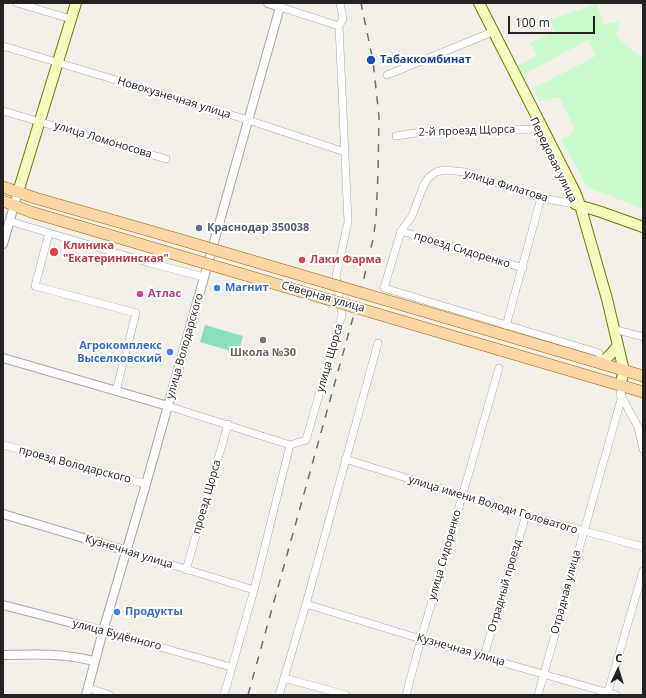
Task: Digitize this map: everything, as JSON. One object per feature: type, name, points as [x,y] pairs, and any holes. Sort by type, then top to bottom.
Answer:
[{"type":"main road","name":"улица Ломоносова","points":[[18,192],[76,3]]},
{"type":"main road","name":"Передовая улица","points":[[474,3],[586,223],[614,329],[621,370],[618,388]]},
{"type":"main road","name":"Передовая улица","points":[[479,3],[575,192],[621,370]]},
{"type":"main road","name":"Северная улица","points":[[3,187],[36,198],[596,357],[621,370],[643,376]]},
{"type":"main road","name":"Северная улица","points":[[8,203],[31,212],[589,376],[618,388],[643,392]]},
{"type":"main road","points":[[578,208],[595,216],[643,233]]},
{"type":"main road","name":"улица Филатова","points":[[578,208],[643,227]]},
{"type":"main road","points":[[586,223],[588,218],[595,216]]},
{"type":"main road","points":[[596,357],[603,361],[610,356],[615,349]]},
{"type":"street","points":[[16,3],[71,19]]},
{"type":"street","points":[[268,3],[281,5],[339,26]]},
{"type":"street","name":"улица Щорса","points":[[290,445],[306,440],[342,315],[336,276],[348,222],[339,26],[343,20],[340,3]]},
{"type":"street","name":"улица Володарского","points":[[110,695],[87,692],[94,661],[146,484],[281,5]]},
{"type":"street","points":[[387,75],[490,33]]},
{"type":"street","name":"Новокузнечная улица","points":[[3,46],[248,120],[345,152]]},
{"type":"street","name":"улица Ломоносова","points":[[3,111],[166,159]]},
{"type":"street","name":"2-й проезд Щорса","points":[[396,136],[422,132],[538,129]]},
{"type":"street","name":"улица Филатова","points":[[506,326],[384,288],[401,231],[412,216],[423,186],[428,178],[436,172],[444,170],[465,172],[541,198],[578,208]]},
{"type":"street","name":"улица Ломоносова","points":[[3,244],[9,221],[8,203],[18,192]]},
{"type":"street","points":[[541,198],[506,326],[596,357]]},
{"type":"street","points":[[9,221],[204,277]]},
{"type":"street","name":"проезд Сидоренко","points":[[401,231],[523,268]]},
{"type":"street","points":[[49,233],[35,286],[136,313],[116,391]]},
{"type":"street","points":[[614,329],[643,337]]},
{"type":"street","points":[[279,695],[306,604],[378,343]]},
{"type":"street","points":[[3,358],[228,424],[290,445],[254,590],[224,695]]},
{"type":"street","name":"улица Сидоренко","points":[[406,695],[499,368]]},
{"type":"street","points":[[618,388],[640,428],[643,449]]},
{"type":"street","name":"Отрадная улица","points":[[538,695],[583,532],[618,388]]},
{"type":"street","name":"проезд Щорса","points":[[186,570],[228,424]]},
{"type":"street","name":"проезд Володарского","points":[[3,445],[146,484]]},
{"type":"street","name":"улица имени Володи Головатого","points":[[345,459],[583,532],[643,547]]},
{"type":"street","name":"Кузнечная улица","points":[[3,514],[254,590]]},
{"type":"street","name":"Отрадный проезд","points":[[484,656],[526,515]]},
{"type":"street","points":[[608,692],[643,571]]},
{"type":"street","name":"Кузнечная улица","points":[[306,604],[616,695]]},
{"type":"street","name":"улица Будённого","points":[[3,605],[231,667]]},
{"type":"street","points":[[3,655],[42,653],[62,654],[94,661]]},
{"type":"street","points":[[284,678],[346,695]]},
{"type":"green space","points":[[597,4],[603,25],[620,21],[616,36],[638,55],[643,56],[643,209],[587,187],[561,139],[569,136],[575,129],[559,97],[540,101],[534,88],[596,56],[588,40],[522,75],[518,65],[537,56],[530,43],[555,31],[550,20]]},
{"type":"green space","points":[[205,325],[243,336],[238,353],[200,342]]},
{"type":"railway","points":[[248,695],[364,278],[373,239],[376,219],[379,117],[373,61],[361,3]]},
{"type":"place","name":"Табаккомбинат","points":[[371,60]]},
{"type":"place","name":"Краснодар 350038","points":[[199,228]]},
{"type":"place","name":"Клиника \"Екатерининская\"","points":[[54,252]]},
{"type":"place","name":"Лаки Фарма","points":[[302,260]]},
{"type":"place","name":"Магнит","points":[[217,288]]},
{"type":"place","name":"Атлас","points":[[140,294]]},
{"type":"place","name":"Школа №30","points":[[263,340]]},
{"type":"place","name":"Агрокомплекс Выселковский","points":[[170,352]]},
{"type":"place","name":"Продукты","points":[[117,612]]}]
